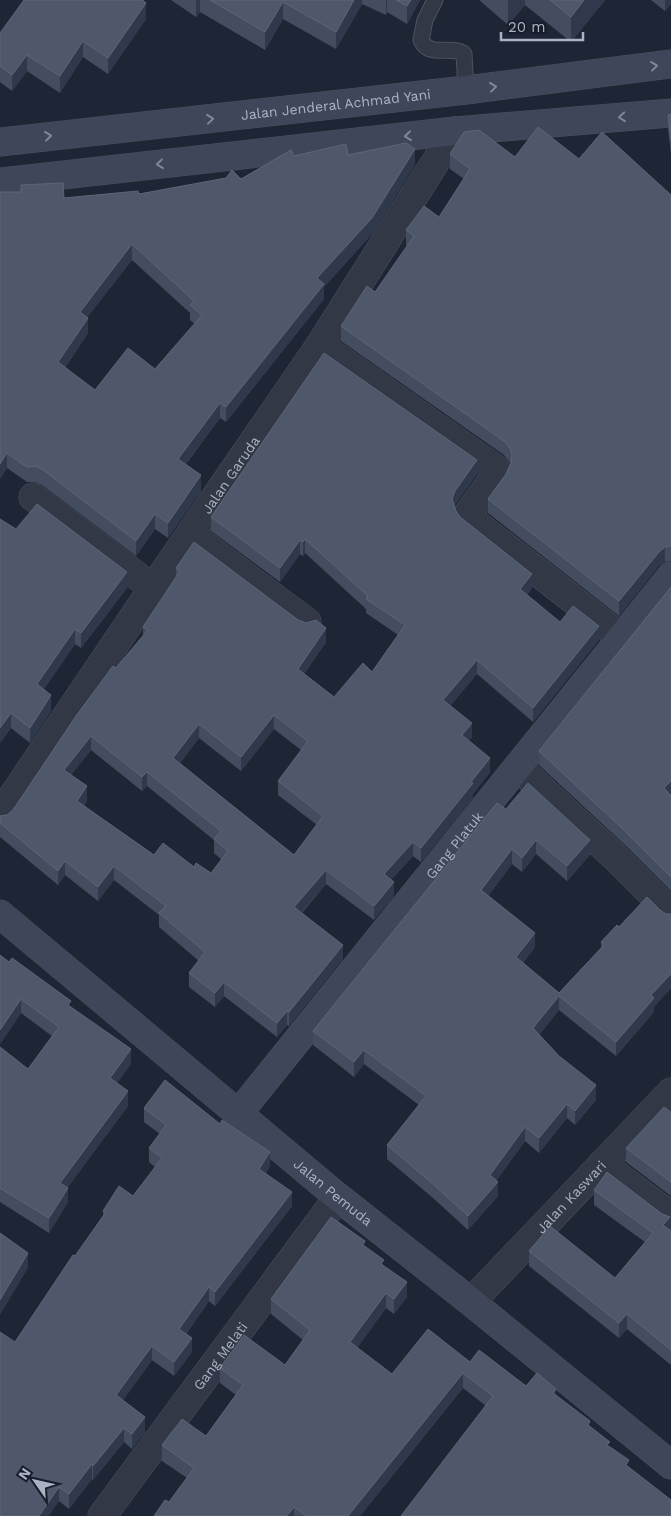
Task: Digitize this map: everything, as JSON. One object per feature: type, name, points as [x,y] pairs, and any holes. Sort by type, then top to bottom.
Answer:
[{"type":"main road","name":"Jalan Jenderal Achmad Yani","points":[[0,142],[466,90],[671,64]]},
{"type":"main road","points":[[0,182],[455,131],[671,113]]},
{"type":"main road","name":"Gang Platuk","points":[[238,1114],[671,576]]},
{"type":"main road","name":"Jalan Pemuda","points":[[0,914],[338,1197],[471,1302],[671,1465]]},
{"type":"street","name":"Jalan Garuda","points":[[0,815],[320,345],[455,131]]},
{"type":"street","points":[[320,345],[495,468],[497,471],[493,479],[468,514],[470,519],[622,638]]},
{"type":"street","points":[[33,498],[153,588]]},
{"type":"street","points":[[191,535],[307,622]]},
{"type":"street","points":[[518,767],[615,857],[671,913]]},
{"type":"street","name":"Jalan Kaswari","points":[[471,1302],[671,1092]]},
{"type":"street","points":[[602,1164],[671,1216]]},
{"type":"street","name":"Gang Melati","points":[[102,1516],[338,1197]]},
{"type":"lane","points":[[435,0],[425,20],[421,40],[426,48],[432,50],[459,50],[464,54],[466,90]]},
{"type":"building","points":[[24,0],[143,0],[146,3],[108,58],[83,41],[60,76],[27,55],[12,75],[0,66],[0,33]]},
{"type":"building","points":[[210,0],[354,0],[336,32],[283,2],[265,32]]},
{"type":"building","points":[[396,0],[411,0],[407,6]]},
{"type":"building","points":[[550,0],[584,0],[571,17]]},
{"type":"building","points":[[671,114],[671,140],[668,115]]},
{"type":"building","points":[[538,127],[579,159],[602,132],[671,195],[671,546],[665,547],[659,552],[619,601],[488,499],[506,474],[511,463],[512,455],[510,448],[504,441],[341,326],[367,286],[375,292],[414,236],[406,230],[424,206],[439,217],[470,169],[450,154],[464,132],[479,130],[515,157]]},
{"type":"building","points":[[406,143],[415,149],[372,218],[317,278],[324,284],[226,407],[220,403],[178,459],[201,475],[168,523],[155,514],[136,541],[42,469],[35,466],[27,467],[7,453],[0,464],[0,192],[21,192],[21,185],[63,183],[64,198],[138,191],[139,194],[226,178],[232,170],[241,179],[291,150],[294,156],[346,144],[348,155]],"holes":[[[132,244],[194,301],[190,305],[202,315],[155,369],[128,348],[95,390],[58,362],[88,318],[80,312]]]},
{"type":"building","points":[[324,353],[477,460],[455,491],[452,499],[460,517],[532,574],[520,589],[560,622],[573,606],[599,626],[533,708],[477,660],[443,700],[472,723],[462,735],[490,758],[471,782],[473,783],[421,848],[413,842],[384,874],[394,882],[374,906],[326,870],[294,907],[343,945],[289,1012],[287,1011],[277,1023],[224,982],[215,993],[189,973],[205,952],[159,913],[166,906],[114,866],[98,887],[65,861],[58,871],[0,823],[0,816],[7,815],[13,810],[76,716],[113,666],[116,668],[148,630],[143,627],[180,571],[176,568],[194,542],[298,620],[306,623],[316,620],[326,628],[298,669],[334,697],[363,663],[372,672],[405,625],[366,599],[368,596],[305,539],[303,542],[300,540],[280,568],[211,517]],"holes":[[[274,715],[308,741],[278,781],[323,816],[294,855],[173,758],[199,724],[241,757]],[[91,736],[142,777],[147,772],[221,831],[214,839],[228,851],[211,873],[196,863],[194,867],[163,843],[154,855],[77,801],[87,786],[64,770]]]},
{"type":"building","points":[[37,504],[127,572],[81,633],[75,629],[37,684],[51,695],[30,728],[11,713],[0,728],[0,519],[16,529]]},
{"type":"building","points":[[671,587],[671,781],[664,788],[671,796],[671,877],[539,751]]},
{"type":"building","points":[[528,783],[590,840],[567,866],[536,840],[522,858],[512,849],[481,890],[535,933],[516,957],[559,993],[604,945],[601,942],[617,925],[619,927],[647,897],[660,910],[666,914],[671,914],[671,974],[651,995],[654,998],[616,1042],[559,996],[533,1028],[559,1056],[596,1085],[575,1111],[567,1104],[539,1138],[525,1127],[490,1175],[498,1182],[468,1216],[387,1145],[426,1096],[364,1050],[354,1062],[313,1031],[497,803],[506,809]]},
{"type":"building","points":[[0,955],[9,962],[12,958],[71,1001],[68,1005],[131,1049],[110,1078],[128,1091],[60,1183],[68,1188],[49,1218],[0,1188],[0,1047],[28,1069],[59,1027],[21,999],[0,1030]]},
{"type":"building","points":[[165,1080],[220,1124],[222,1120],[270,1152],[259,1169],[292,1192],[215,1292],[209,1287],[179,1329],[192,1338],[174,1362],[152,1346],[116,1395],[145,1417],[132,1434],[124,1428],[93,1466],[92,1464],[69,1494],[59,1487],[39,1516],[0,1516],[0,1332],[15,1342],[73,1255],[75,1256],[106,1212],[103,1211],[119,1186],[133,1196],[162,1158],[149,1148],[166,1125],[144,1108]]},
{"type":"building","points":[[664,1107],[671,1112],[671,1182],[626,1148]]},
{"type":"building","points":[[607,1172],[662,1214],[670,1217],[663,1225],[671,1231],[671,1350],[627,1314],[619,1323],[529,1251],[550,1226],[615,1278],[653,1233],[594,1190]]},
{"type":"building","points":[[331,1217],[365,1241],[363,1245],[384,1260],[381,1264],[407,1282],[394,1299],[386,1293],[350,1342],[392,1374],[428,1329],[470,1362],[479,1350],[526,1386],[537,1373],[556,1389],[553,1393],[590,1421],[588,1425],[610,1442],[607,1445],[629,1460],[626,1465],[671,1500],[671,1516],[401,1516],[493,1396],[463,1373],[348,1516],[306,1516],[294,1507],[287,1516],[154,1516],[165,1500],[169,1502],[194,1468],[162,1445],[182,1419],[206,1436],[243,1385],[220,1368],[244,1335],[285,1365],[310,1330],[271,1299]]},
{"type":"building","points":[[0,1233],[28,1253],[0,1300]]}]
